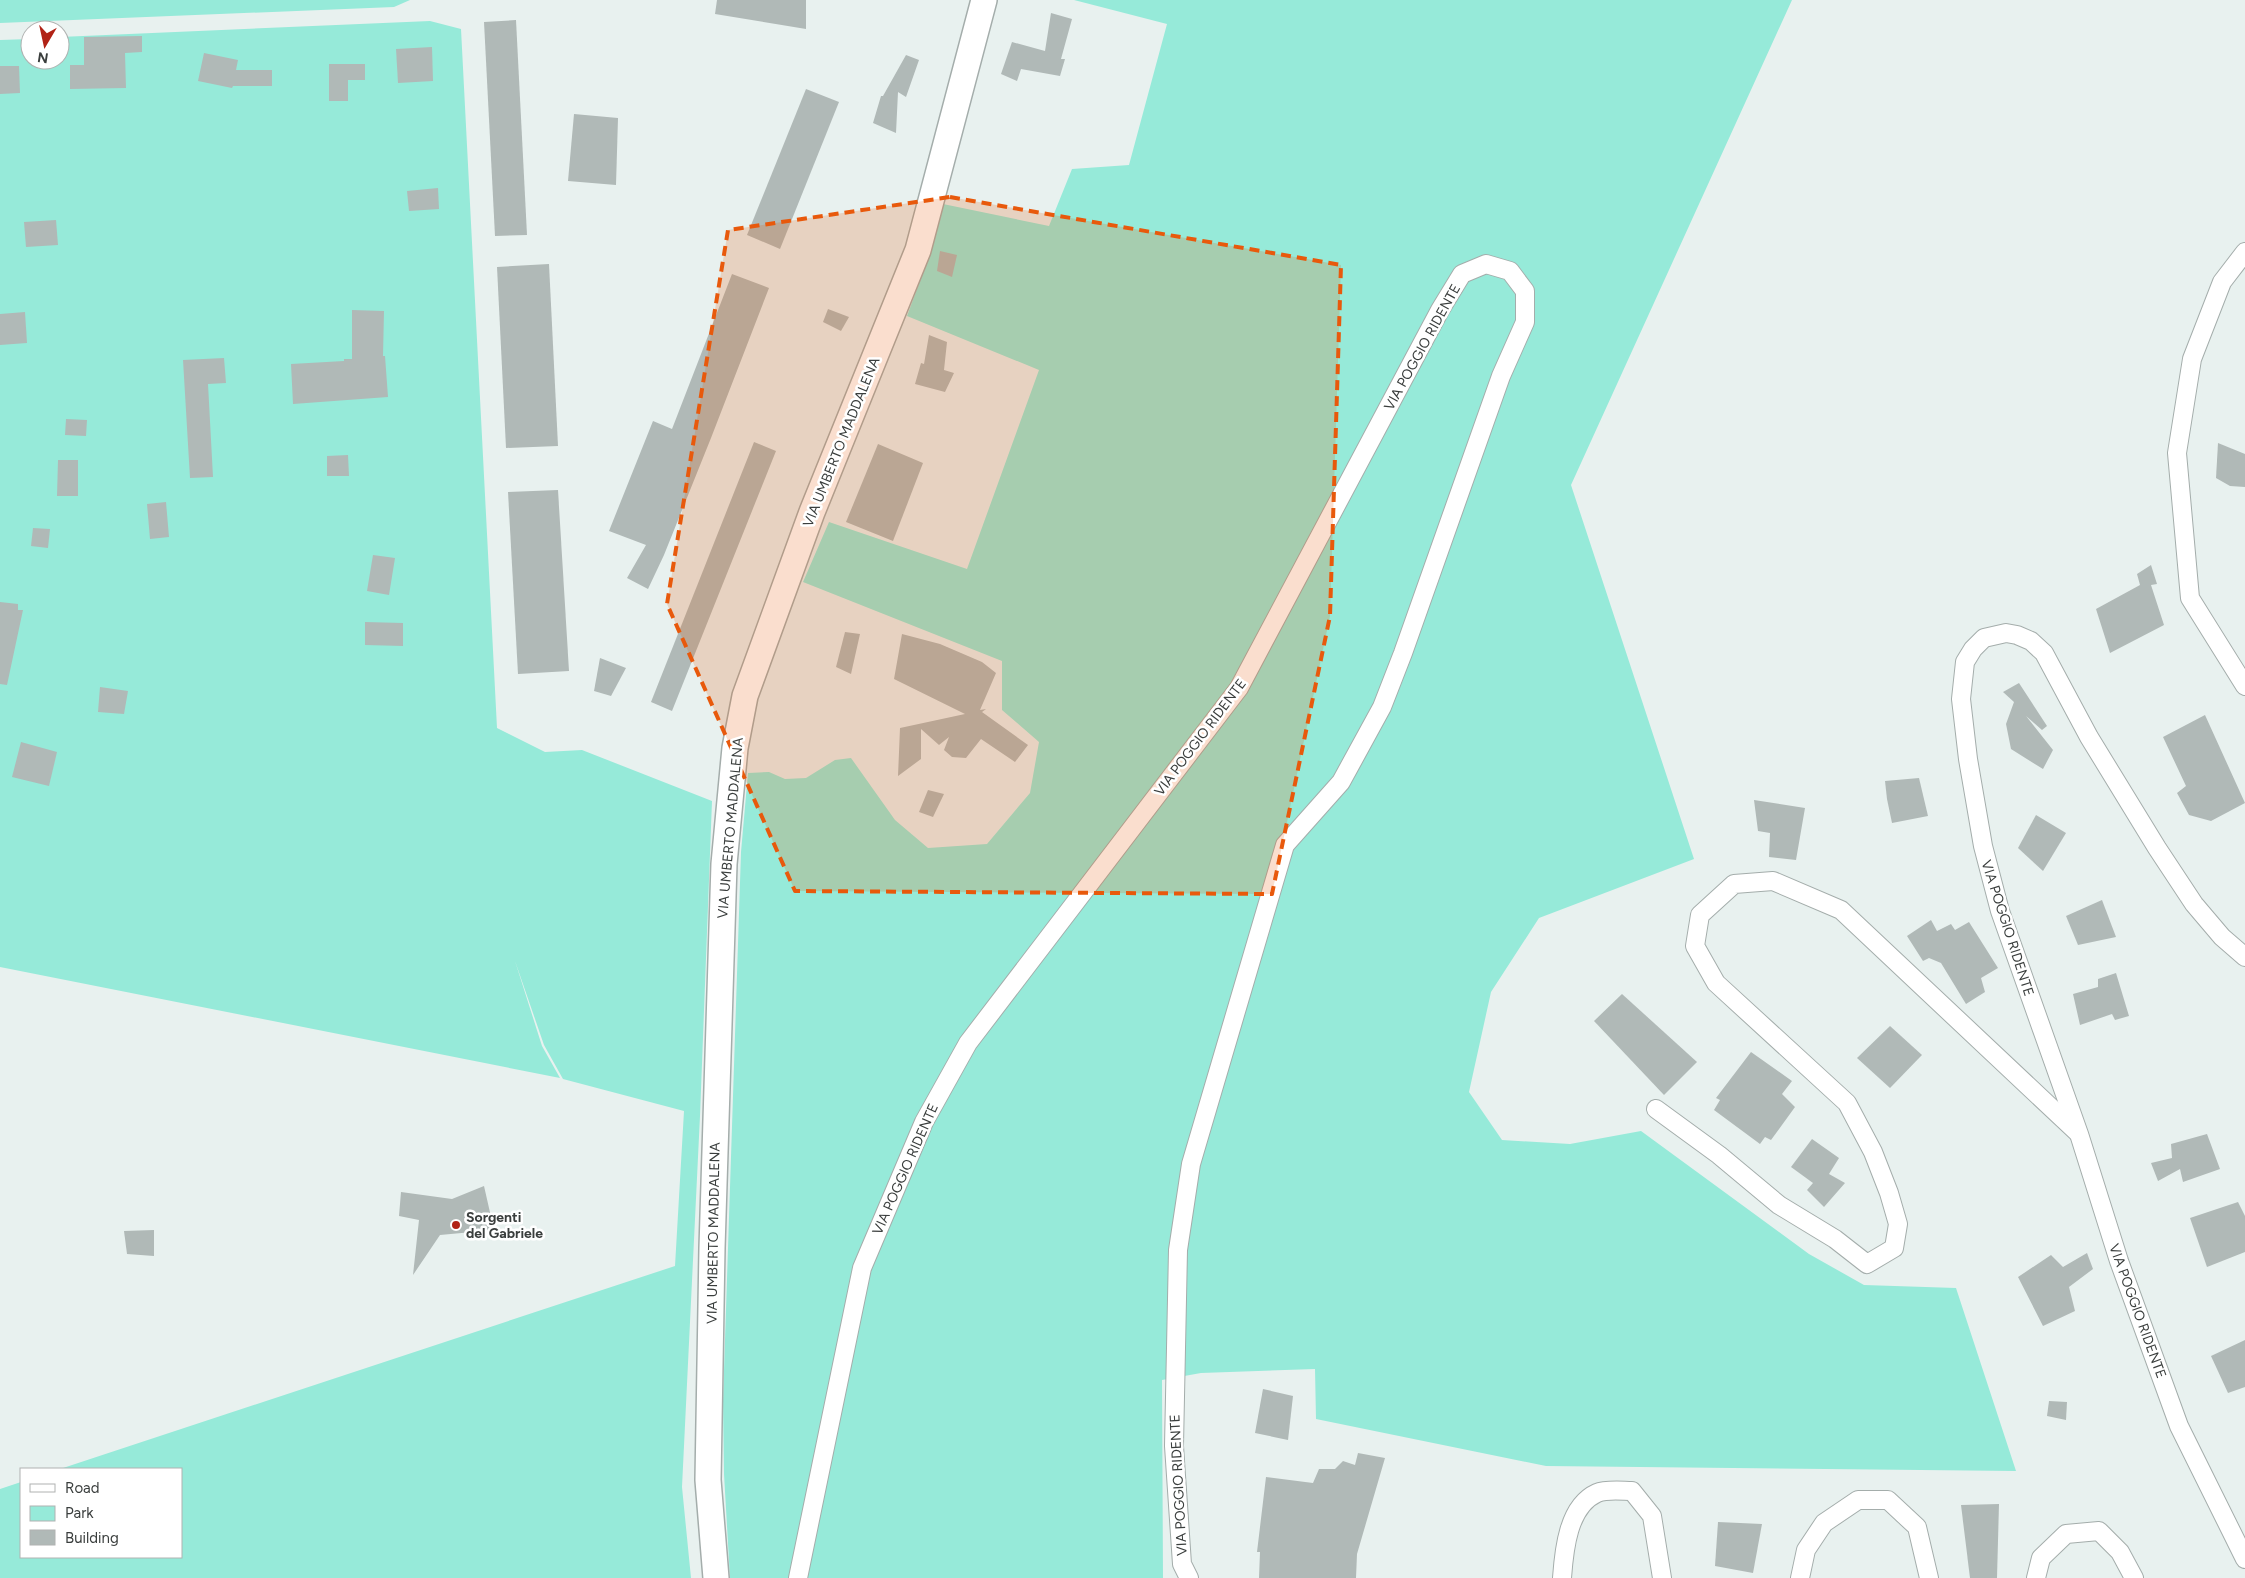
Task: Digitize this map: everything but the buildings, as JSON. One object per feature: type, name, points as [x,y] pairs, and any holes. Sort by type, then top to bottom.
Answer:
[{"type":"street","name":"VIA UMBERTO MADDALENA","points":[[716,1578],[708,1480],[712,1248],[724,864],[735,748],[745,696],[812,512],[918,250],[984,0]]},
{"type":"street","points":[[2245,252],[2222,282],[2192,359],[2176,453],[2190,598],[2245,686]]},
{"type":"street","name":"VIA POGGIO RIDENTE","points":[[798,1578],[862,1268],[924,1122],[968,1043],[1239,688],[1440,310],[1462,274],[1486,264],[1510,271],[1525,291],[1524,322],[1501,376],[1382,707],[1341,782],[1285,845],[1191,1164],[1178,1250],[1174,1446],[1182,1564],[1189,1578]]},
{"type":"street","name":"VIA POGGIO RIDENTE","points":[[2245,957],[2222,937],[2194,904],[2157,848],[2089,737],[2044,654],[2031,641],[2017,635],[2006,633],[1984,638],[1973,649],[1965,662],[1961,699],[1968,759],[1982,846],[2000,911],[2079,1134],[2119,1261],[2179,1426],[2245,1558]]},
{"type":"street","points":[[1656,1109],[1719,1155],[1779,1205],[1835,1238],[1867,1264],[1894,1248],[1898,1224],[1889,1193],[1873,1152],[1847,1103],[1716,983],[1695,946],[1700,915],[1734,884],[1773,881],[1841,910],[2079,1134]]},
{"type":"street","points":[[1562,1578],[1564,1548],[1579,1508],[1598,1492],[1632,1491],[1652,1516],[1662,1578]]},
{"type":"street","points":[[1800,1578],[1806,1550],[1824,1523],[1858,1500],[1888,1500],[1918,1527],[1929,1578]]},
{"type":"street","points":[[2036,1578],[2041,1558],[2066,1534],[2099,1531],[2120,1552],[2134,1578]]},
{"type":"highlighted area","points":[[950,197],[1341,265],[1330,616],[1272,894],[795,891],[667,604],[728,230]]},
{"type":"green space","points":[[0,0],[410,0],[394,7],[70,20],[20,20],[20,22],[0,23]]},
{"type":"green space","points":[[1074,0],[1792,0],[1571,485],[1694,859],[1539,918],[1491,992],[1469,1092],[1502,1140],[1570,1144],[1641,1131],[1809,1254],[1864,1285],[1956,1288],[2016,1471],[1546,1466],[1316,1419],[1315,1369],[1201,1373],[1162,1380],[1163,1578],[730,1578],[724,1474],[723,1401],[741,852],[748,773],[769,772],[785,779],[806,778],[835,760],[851,758],[895,820],[928,848],[987,844],[1030,793],[1039,742],[1002,710],[1002,661],[803,582],[829,522],[967,569],[1039,370],[907,316],[928,259],[943,204],[1049,226],[1072,169],[1129,165],[1167,24]]},
{"type":"green space","points":[[430,21],[461,29],[497,728],[545,752],[582,750],[712,801],[700,1116],[682,1487],[691,1578],[0,1578],[0,1489],[20,1482],[20,1558],[182,1558],[182,1468],[63,1468],[675,1266],[684,1111],[563,1079],[544,1045],[515,961],[542,1046],[560,1078],[0,967],[0,40],[20,39],[20,70],[70,70],[70,37]]},
{"type":"place","name":"Sorgenti del Gabriele","points":[[456,1225]]}]
